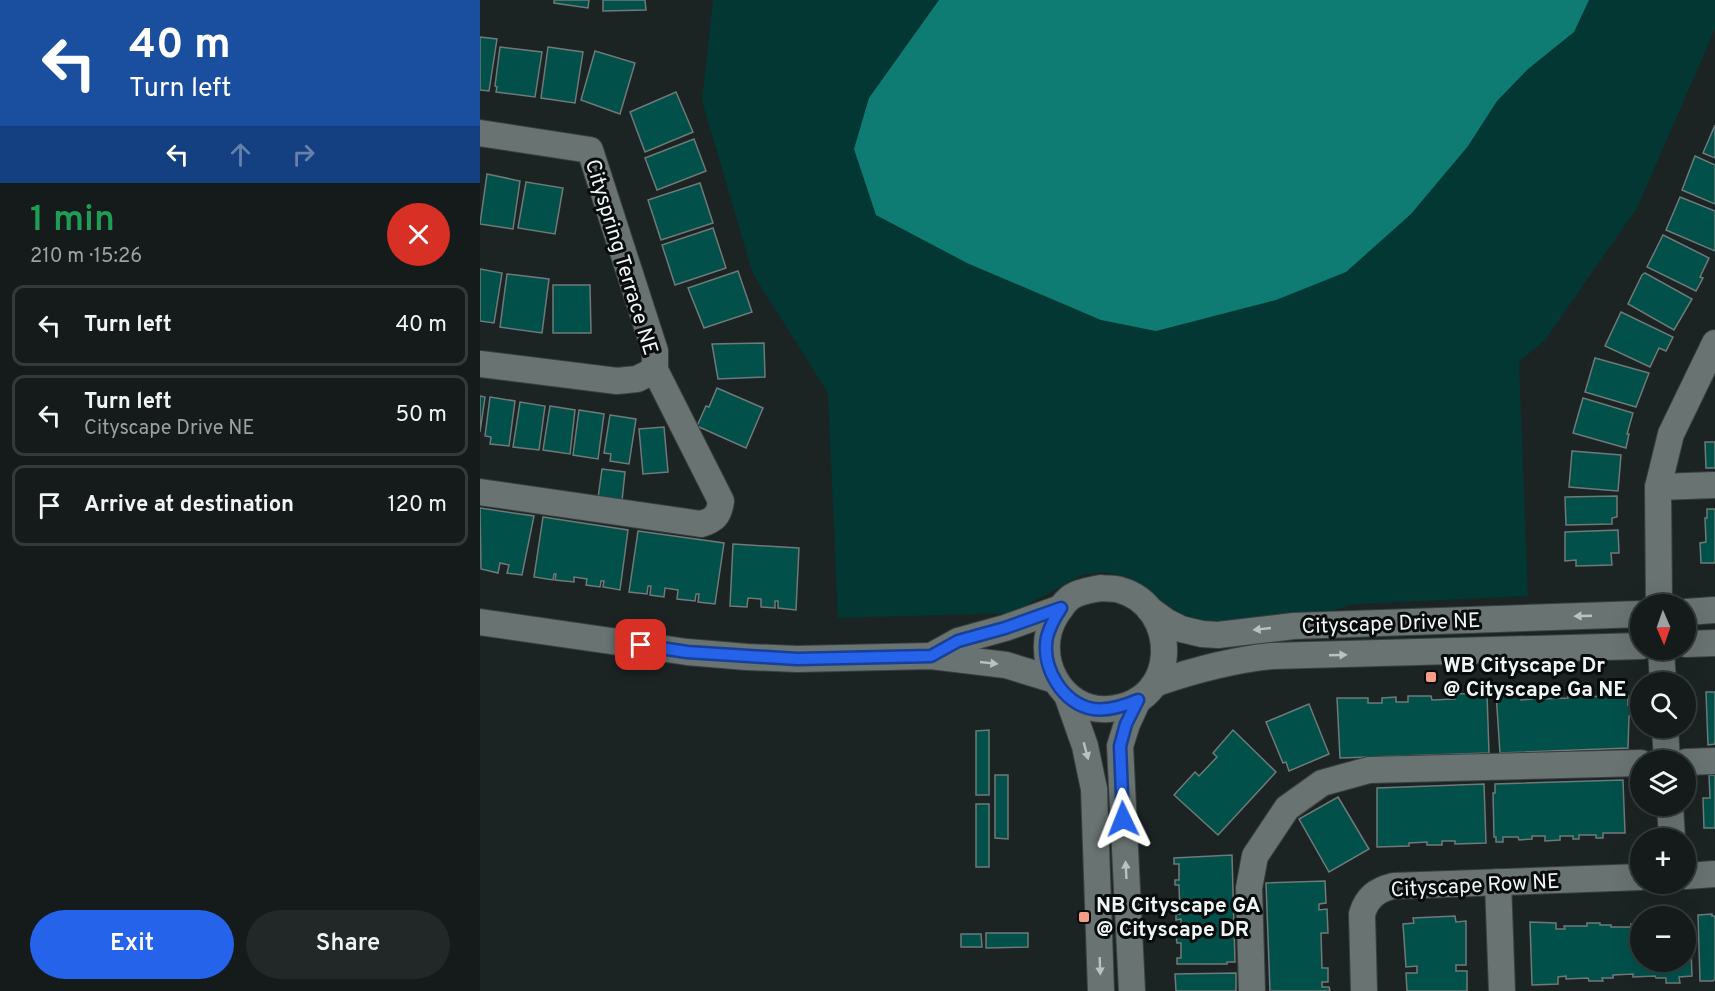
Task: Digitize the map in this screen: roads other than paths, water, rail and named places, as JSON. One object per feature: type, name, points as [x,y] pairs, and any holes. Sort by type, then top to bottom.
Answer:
[{"type":"street","name":"Cityspring Terrace NE","points":[[480,133],[590,150],[655,351],[655,370],[637,379],[617,381],[480,364]]},
{"type":"street","points":[[1659,594],[1658,487],[1671,434],[1715,343]]},
{"type":"street","points":[[480,492],[701,524],[714,520],[720,512],[721,501],[655,370]]},
{"type":"street","points":[[1658,487],[1715,486]]},
{"type":"street","points":[[1101,991],[1094,789],[1085,746],[1046,650],[1052,622],[1061,608],[1070,598],[1085,591],[1101,588],[1119,589],[1134,596],[1149,609],[1163,639],[1162,668],[1126,724],[1120,746],[1132,991]]},
{"type":"street","points":[[931,656],[958,641],[1005,628],[1061,608]]},
{"type":"street","name":"Cityscape Drive NE","points":[[1149,609],[1167,622],[1190,632],[1202,634],[1294,626],[1630,614]]},
{"type":"street","points":[[1696,611],[1715,610]]},
{"type":"street","points":[[480,622],[727,656],[797,659],[931,656],[1006,665],[1061,688],[1078,703],[1092,709],[1120,707],[1148,691]]},
{"type":"street","points":[[1696,644],[1715,644]]},
{"type":"street","name":"Cityscape Drive NE","points":[[1148,691],[1204,668],[1264,657],[1630,646]]},
{"type":"street","points":[[1696,762],[1715,761]]},
{"type":"street","points":[[1252,991],[1249,888],[1255,856],[1287,808],[1322,783],[1369,770],[1630,764]]},
{"type":"street","points":[[1696,875],[1715,874]]},
{"type":"street","name":"Cityscape Row NE","points":[[1364,991],[1362,914],[1365,903],[1372,895],[1393,886],[1630,877]]},
{"type":"street","points":[[1498,882],[1502,991]]},
{"type":"water","points":[[939,0],[1589,0],[1574,32],[1528,69],[1497,101],[1468,146],[1411,214],[1346,272],[1276,300],[1156,331],[1101,320],[967,263],[876,215],[854,149],[869,98]]},
{"type":"place","name":"WB Cityscape Dr @ Cityscape Ga NE","points":[[1431,677]]},
{"type":"place","name":"NB Cityscape GA @ Cityscape DR","points":[[1084,917]]}]
